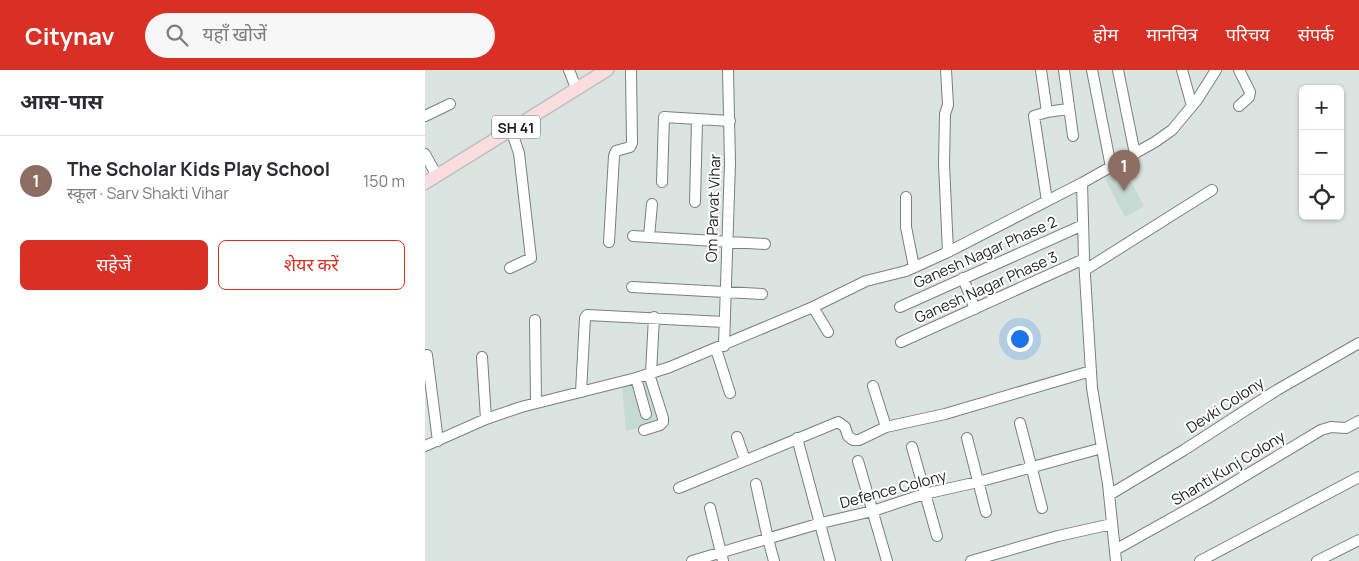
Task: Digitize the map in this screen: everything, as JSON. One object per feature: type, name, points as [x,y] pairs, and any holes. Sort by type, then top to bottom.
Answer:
[{"type":"main road","name":"SH 41","points":[[425,183],[607,70]]},
{"type":"street","points":[[569,70],[576,88]]},
{"type":"street","points":[[609,242],[614,156],[616,151],[631,147],[632,143],[631,70]]},
{"type":"street","name":"Om Parvat Vihar","points":[[728,70],[730,121],[727,241],[724,322],[720,347],[730,393]]},
{"type":"street","points":[[946,70],[948,105],[945,114],[944,164],[948,252]]},
{"type":"street","points":[[1041,70],[1047,112]]},
{"type":"street","points":[[1063,70],[1073,136]]},
{"type":"street","points":[[1092,70],[1111,167]]},
{"type":"street","points":[[1118,70],[1135,154]]},
{"type":"street","points":[[1182,70],[1192,106]]},
{"type":"street","points":[[425,446],[486,419],[535,402],[636,378],[670,367],[813,307],[866,281],[914,267],[948,252],[1082,183],[1135,154],[1172,130],[1192,106],[1216,70]]},
{"type":"street","points":[[1239,70],[1251,92],[1249,97],[1239,106]]},
{"type":"street","points":[[425,116],[450,104]]},
{"type":"street","points":[[1047,200],[1034,116],[1068,109]]},
{"type":"street","points":[[662,182],[664,117],[730,121]]},
{"type":"street","points":[[695,202],[697,120]]},
{"type":"street","points":[[510,268],[531,258],[519,153],[511,130]]},
{"type":"street","points":[[425,154],[437,176]]},
{"type":"street","points":[[1082,183],[1092,388],[1109,495],[1116,561]]},
{"type":"street","name":"Ganesh Nagar Phase 3","points":[[901,342],[975,309],[1085,265],[1212,190]]},
{"type":"street","points":[[906,197],[906,227],[914,267]]},
{"type":"street","points":[[649,237],[652,204]]},
{"type":"street","name":"Ganesh Nagar Phase 2","points":[[901,307],[1083,225]]},
{"type":"street","points":[[633,236],[765,244]]},
{"type":"street","points":[[963,278],[975,309]]},
{"type":"street","points":[[632,287],[762,294]]},
{"type":"street","points":[[813,307],[829,332]]},
{"type":"street","points":[[581,392],[585,318],[587,315],[724,322]]},
{"type":"street","points":[[644,430],[663,422],[650,373],[654,317]]},
{"type":"street","points":[[535,320],[535,402]]},
{"type":"street","name":"Devki Colony","points":[[1109,495],[1184,450],[1277,390],[1359,343]]},
{"type":"street","points":[[427,355],[438,440]]},
{"type":"street","points":[[482,357],[486,419]]},
{"type":"street","points":[[679,488],[838,422],[845,427],[848,436],[853,440],[859,440],[886,427],[945,414],[1091,371]]},
{"type":"street","points":[[636,378],[646,414]]},
{"type":"street","points":[[873,386],[886,427]]},
{"type":"street","name":"Shanti Kunj Colony","points":[[1115,550],[1321,430],[1331,427],[1346,428],[1359,422]]},
{"type":"street","points":[[1020,423],[1042,508]]},
{"type":"street","points":[[737,437],[745,460]]},
{"type":"street","points":[[797,438],[830,561]]},
{"type":"street","points":[[967,438],[986,512]]},
{"type":"street","points":[[912,447],[937,536]]},
{"type":"street","name":"Defence Colony","points":[[692,561],[722,557],[821,523],[873,511],[924,494],[978,482],[1102,448]]},
{"type":"street","points":[[858,461],[887,561]]},
{"type":"street","points":[[1200,561],[1359,478]]},
{"type":"street","points":[[756,484],[768,540],[775,561]]},
{"type":"street","points":[[710,508],[722,557]]},
{"type":"street","points":[[971,561],[1058,536],[1112,524]]},
{"type":"street","points":[[1317,561],[1359,540]]},
{"type":"shaded area","points":[[1122,165],[1144,206],[1125,217],[1104,177]]},
{"type":"shaded area","points":[[647,377],[660,423],[626,431],[622,385]]},
{"type":"place","name":"The Scholar Kids Play School","points":[[1124,191]]}]
